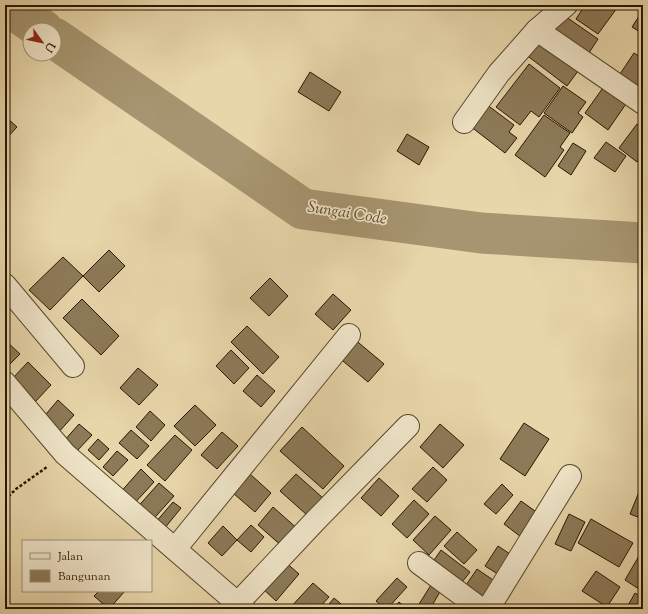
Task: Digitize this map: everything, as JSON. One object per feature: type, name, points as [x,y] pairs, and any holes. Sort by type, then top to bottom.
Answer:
[{"type":"street","points":[[464,122],[499,73],[537,30],[566,5]]},
{"type":"street","points":[[537,30],[643,103]]},
{"type":"street","points":[[5,284],[73,366]]},
{"type":"street","points":[[175,550],[349,335]]},
{"type":"street","points":[[5,383],[65,454],[241,606],[316,520],[408,426]]},
{"type":"street","points":[[488,609],[570,476]]},
{"type":"street","points":[[419,563],[481,609]]},
{"type":"path","points":[[5,500],[16,489],[65,454]]},
{"type":"building","points":[[585,5],[613,5],[617,8],[598,34],[576,19]]},
{"type":"building","points":[[643,10],[643,34],[632,27]]},
{"type":"building","points":[[559,12],[598,39],[585,59],[546,32]]},
{"type":"building","points":[[540,36],[581,67],[567,86],[525,54]]},
{"type":"building","points":[[634,53],[643,59],[643,86],[641,88],[620,74]]},
{"type":"building","points":[[529,64],[560,88],[539,117],[531,111],[520,125],[496,107]]},
{"type":"building","points":[[310,72],[341,92],[329,111],[298,92]]},
{"type":"building","points":[[605,85],[628,101],[608,130],[585,113]]},
{"type":"building","points":[[563,86],[586,102],[578,113],[583,117],[572,133],[544,113]]},
{"type":"building","points":[[486,104],[514,125],[509,132],[517,138],[505,153],[470,126]]},
{"type":"building","points":[[544,115],[570,133],[560,147],[564,150],[545,177],[515,155]]},
{"type":"building","points":[[5,116],[17,127],[5,140]]},
{"type":"building","points":[[637,124],[643,128],[643,154],[637,162],[619,148]]},
{"type":"building","points":[[407,134],[429,147],[419,165],[397,151]]},
{"type":"building","points":[[606,142],[626,156],[615,172],[594,158]]},
{"type":"building","points":[[573,143],[586,151],[571,175],[558,166]]},
{"type":"building","points":[[109,250],[125,266],[99,292],[83,276]]},
{"type":"building","points":[[63,257],[83,276],[50,310],[29,290]]},
{"type":"building","points":[[270,278],[288,296],[269,316],[250,298]]},
{"type":"building","points":[[333,294],[351,310],[333,330],[315,314]]},
{"type":"building","points":[[82,299],[119,336],[101,355],[63,318]]},
{"type":"building","points":[[247,326],[279,357],[263,374],[231,342]]},
{"type":"building","points":[[353,338],[384,364],[368,382],[337,356]]},
{"type":"building","points":[[5,340],[20,354],[5,369]]},
{"type":"building","points":[[231,350],[249,368],[234,384],[216,366]]},
{"type":"building","points":[[28,362],[51,385],[35,402],[12,379]]},
{"type":"building","points":[[138,368],[158,385],[139,405],[120,388]]},
{"type":"building","points":[[257,375],[275,391],[261,407],[243,391]]},
{"type":"building","points":[[58,400],[74,415],[57,434],[41,420]]},
{"type":"building","points":[[195,405],[216,425],[195,446],[174,426]]},
{"type":"building","points":[[150,411],[165,425],[151,441],[136,427]]},
{"type":"building","points":[[524,423],[549,439],[525,476],[500,459]]},
{"type":"building","points":[[79,424],[92,435],[75,453],[63,442]]},
{"type":"building","points":[[440,424],[464,445],[443,468],[420,447]]},
{"type":"building","points":[[302,427],[344,466],[323,489],[280,451]]},
{"type":"building","points":[[131,430],[149,446],[137,459],[119,443]]},
{"type":"building","points":[[222,432],[238,446],[217,469],[201,455]]},
{"type":"building","points":[[175,435],[192,450],[165,481],[147,465]]},
{"type":"building","points":[[98,439],[109,449],[99,460],[88,450]]},
{"type":"building","points":[[117,451],[128,460],[113,476],[103,467]]},
{"type":"building","points":[[433,467],[447,480],[427,502],[412,489]]},
{"type":"building","points":[[141,469],[154,482],[132,506],[119,494]]},
{"type":"building","points":[[250,474],[271,493],[255,512],[233,493]]},
{"type":"building","points":[[296,474],[323,498],[307,515],[280,491]]},
{"type":"building","points":[[379,478],[399,496],[381,516],[361,498]]},
{"type":"building","points":[[159,483],[174,496],[149,524],[134,511]]},
{"type":"building","points":[[502,484],[513,495],[496,514],[484,504]]},
{"type":"building","points":[[641,487],[643,488],[643,519],[630,514]]},
{"type":"building","points":[[414,500],[429,514],[407,538],[392,524]]},
{"type":"building","points":[[521,501],[542,516],[525,540],[504,524]]},
{"type":"building","points":[[173,502],[181,508],[164,529],[155,523]]},
{"type":"building","points":[[273,507],[300,531],[284,548],[258,525]]},
{"type":"building","points":[[569,514],[585,522],[571,551],[555,544]]},
{"type":"building","points":[[435,516],[451,530],[429,555],[413,540]]},
{"type":"building","points":[[591,519],[633,543],[619,567],[578,543]]},
{"type":"building","points":[[251,525],[264,537],[251,552],[237,540]]},
{"type":"building","points":[[223,526],[237,540],[222,556],[208,543]]},
{"type":"building","points":[[457,532],[477,550],[464,564],[444,546]]},
{"type":"building","points":[[498,546],[513,556],[501,576],[485,566]]},
{"type":"building","points":[[643,549],[643,589],[642,591],[625,580]]},
{"type":"building","points":[[441,550],[470,572],[458,587],[430,566]]},
{"type":"building","points":[[284,561],[299,574],[276,601],[261,587]]},
{"type":"building","points":[[477,569],[496,582],[481,604],[462,591]]},
{"type":"building","points":[[596,571],[620,587],[607,607],[582,591]]},
{"type":"building","points":[[397,578],[407,587],[387,609],[385,609],[376,601]]},
{"type":"building","points":[[313,583],[329,597],[318,609],[289,609]]},
{"type":"building","points":[[431,585],[441,590],[430,609],[416,609]]},
{"type":"building","points":[[98,592],[124,592],[109,609],[94,596]]},
{"type":"building","points":[[635,593],[643,598],[643,609],[626,609]]},
{"type":"building","points":[[334,598],[347,609],[325,609]]},
{"type":"building","points":[[399,602],[407,609],[393,609]]},
{"type":"building","points":[[442,604],[450,609],[438,609]]},
{"type":"waterway","name":"Sungai Code","points":[[7,5],[31,22]]},
{"type":"waterway","name":"Sungai Code","points":[[62,43],[303,209],[481,233],[643,243]]}]
